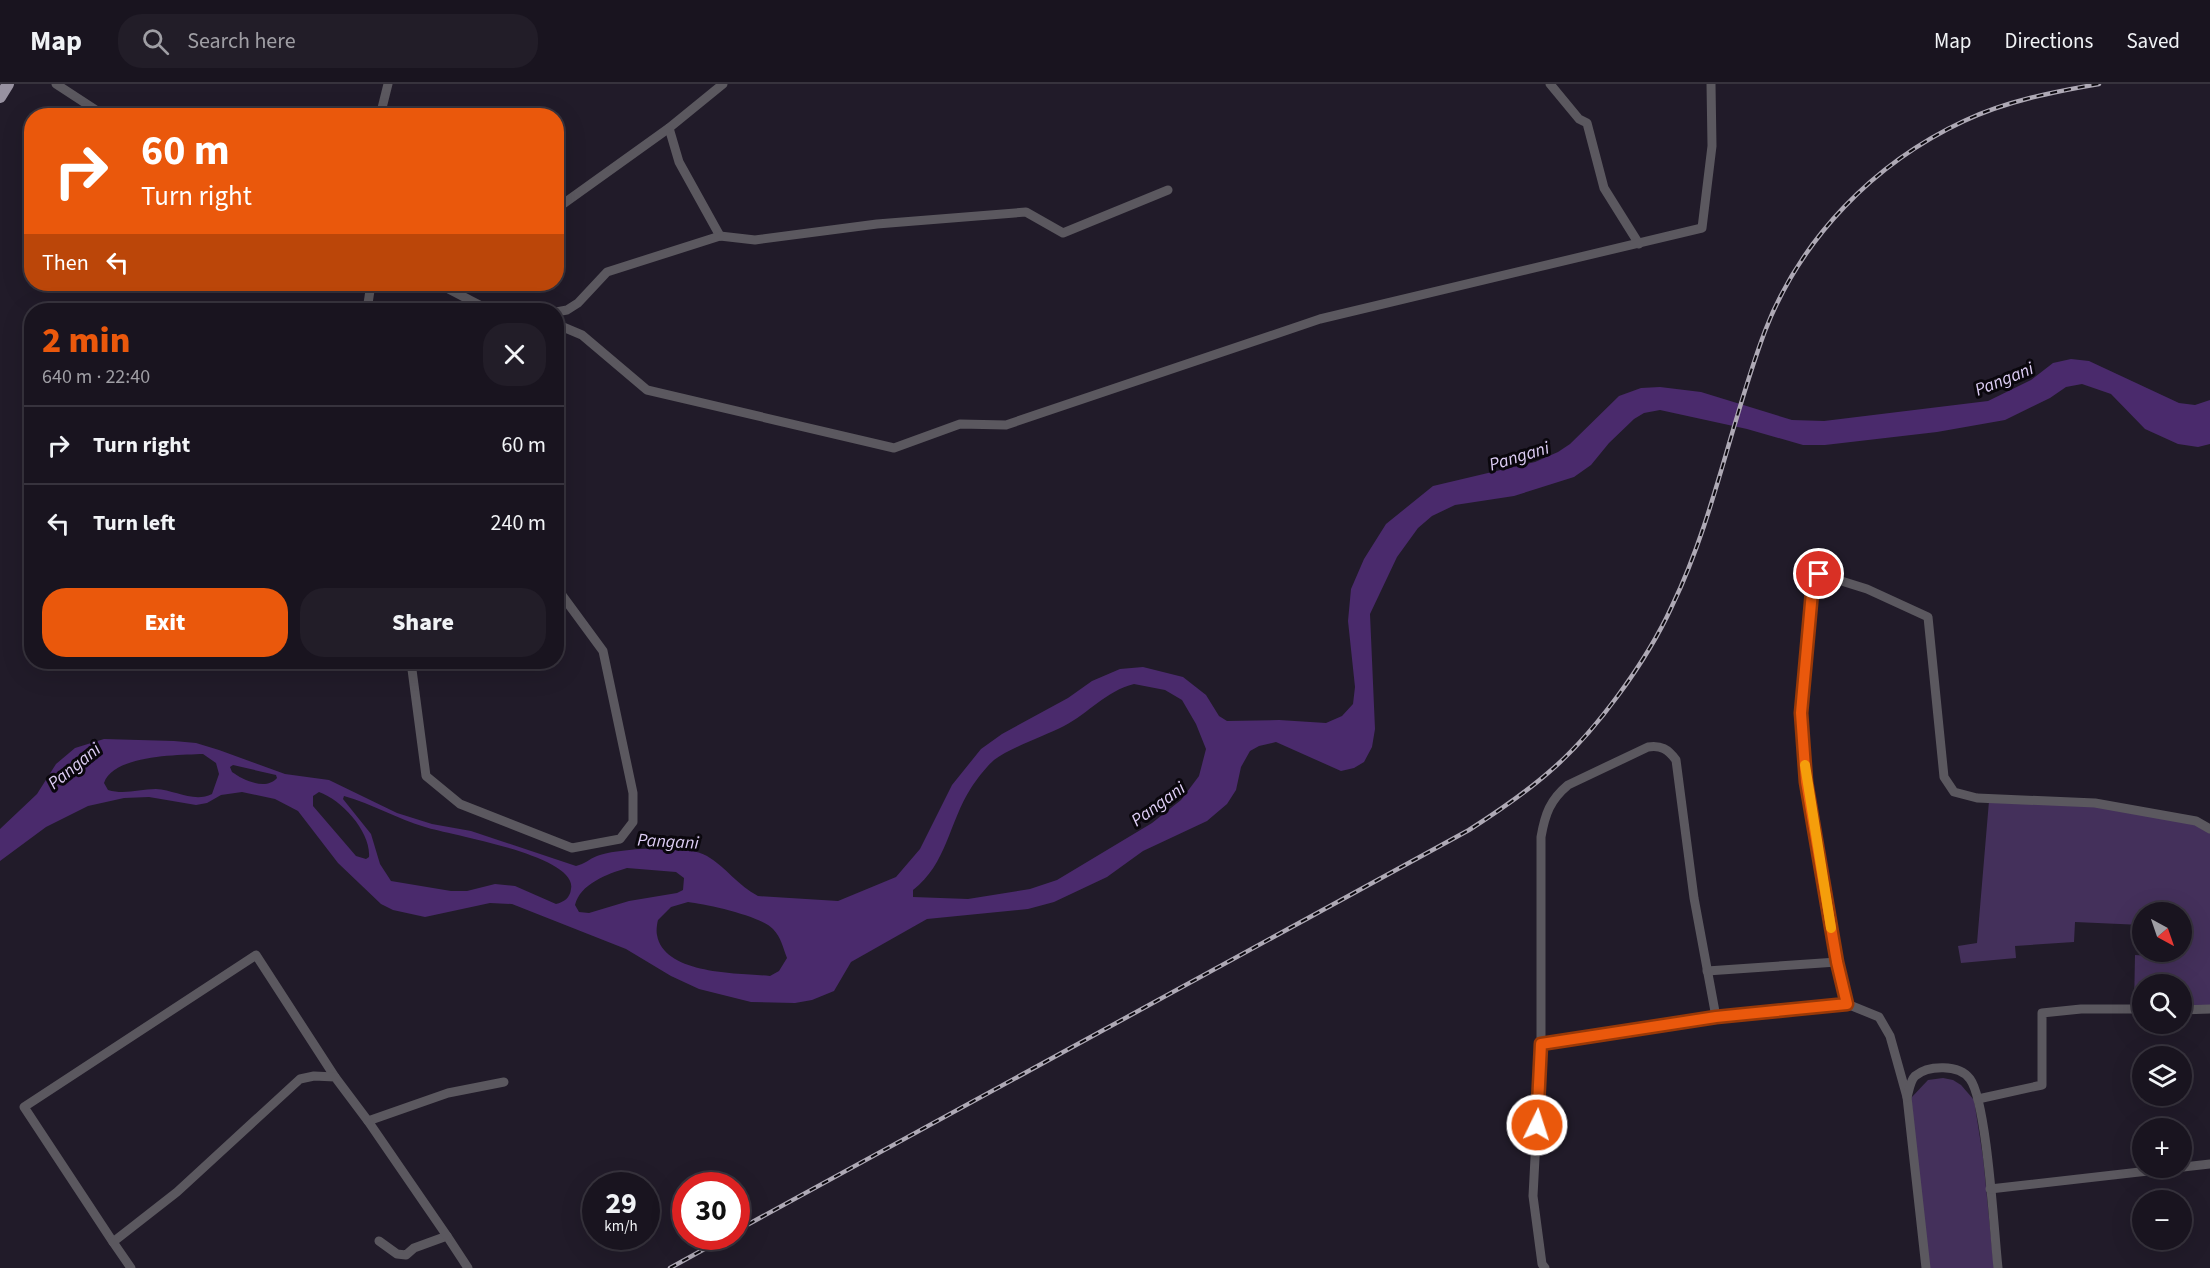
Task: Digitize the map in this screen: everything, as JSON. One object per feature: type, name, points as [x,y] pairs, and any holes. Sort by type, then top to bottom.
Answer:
[{"type":"main road","points":[[0,97],[8,84]]},
{"type":"street","points":[[56,84],[93,108]]},
{"type":"street","points":[[382,108],[388,84]]},
{"type":"street","points":[[564,203],[669,128],[723,84]]},
{"type":"street","points":[[1550,84],[1579,120],[1587,123],[1604,188],[1639,243]]},
{"type":"street","points":[[564,327],[582,335],[647,390],[894,448],[960,424],[1006,424],[1320,319],[1702,228],[1712,146],[1711,84]]},
{"type":"street","points":[[669,128],[679,162],[720,236]]},
{"type":"street","points":[[564,311],[578,303],[607,272],[720,236],[755,240],[877,224],[1026,212],[1063,233],[1168,190]]},
{"type":"street","points":[[452,291],[476,303]]},
{"type":"street","points":[[1847,1004],[1837,962],[1806,782],[1801,713],[1812,592],[1819,574],[1867,589],[1928,617],[1944,777],[1954,792],[1977,798],[2095,803],[2196,821],[2210,829]]},
{"type":"street","points":[[412,669],[426,776],[460,804],[572,848],[620,839],[633,822],[633,793],[603,651],[564,598]]},
{"type":"street","points":[[1545,1268],[1542,1264],[1533,1196],[1541,1044],[1541,837],[1545,813],[1557,794],[1568,785],[1648,747],[1659,746],[1671,752],[1676,760],[1694,898],[1716,1017]]},
{"type":"street","points":[[131,1268],[24,1107],[256,955],[335,1077],[368,1121],[468,1268]]},
{"type":"street","points":[[1707,971],[1837,962]]},
{"type":"street","points":[[1541,1044],[1716,1017],[1847,1004],[1879,1017],[1890,1036],[1907,1097],[1926,1268]]},
{"type":"street","points":[[1978,1098],[2042,1085],[2042,1013],[2132,1009]]},
{"type":"street","points":[[2192,1010],[2210,1009]]},
{"type":"street","points":[[1907,1097],[1913,1077],[1924,1071],[1944,1067],[1957,1070],[1969,1078],[1978,1098],[1998,1268]]},
{"type":"street","points":[[113,1242],[177,1192],[300,1079],[314,1076],[335,1077]]},
{"type":"street","points":[[368,1121],[448,1093],[504,1082]]},
{"type":"street","points":[[1990,1189],[2210,1164]]},
{"type":"street","points":[[379,1241],[398,1254],[406,1255],[414,1248],[447,1236]]},
{"type":"shaded area","points":[[1989,801],[2095,806],[2195,824],[2210,833],[2210,1005],[2192,1006],[2192,974],[2135,974],[2135,962],[2192,962],[2192,902],[2132,902],[2132,925],[2075,922],[2074,942],[2015,946],[2016,958],[1961,963],[1958,946],[1977,943]]},
{"type":"shaded area","points":[[1943,1078],[1961,1085],[1974,1100],[1983,1157],[1994,1268],[1929,1268],[1911,1098],[1928,1080]]},
{"type":"water","name":"Pangani","points":[[2071,359],[2089,361],[2179,403],[2195,405],[2210,400],[2210,444],[2198,447],[2178,444],[2145,429],[2111,394],[2082,384],[2066,387],[2050,398],[2005,420],[1937,432],[1825,445],[1803,445],[1747,429],[1660,410],[1644,413],[1634,419],[1609,443],[1591,465],[1574,477],[1514,496],[1455,505],[1432,516],[1418,528],[1397,557],[1370,614],[1375,729],[1372,747],[1364,762],[1354,768],[1341,771],[1276,742],[1259,746],[1250,751],[1241,767],[1236,790],[1227,804],[1207,821],[1143,851],[1107,877],[1054,902],[1028,909],[927,919],[851,962],[834,991],[812,1000],[795,1003],[751,1002],[699,989],[671,976],[626,949],[512,904],[490,903],[425,917],[393,910],[381,904],[338,863],[298,811],[275,799],[242,792],[221,795],[207,803],[196,805],[149,797],[124,798],[88,806],[46,827],[0,861],[0,829],[37,794],[56,764],[75,748],[104,739],[174,741],[196,743],[285,774],[329,780],[397,813],[432,824],[471,831],[576,866],[597,856],[620,851],[652,848],[685,850],[707,856],[758,896],[838,901],[896,877],[920,849],[952,785],[981,749],[1002,734],[1068,698],[1092,681],[1120,669],[1143,667],[1183,677],[1206,695],[1219,716],[1227,721],[1279,720],[1326,723],[1342,716],[1353,704],[1355,687],[1348,621],[1351,589],[1364,559],[1386,524],[1433,486],[1535,462],[1558,452],[1570,444],[1619,396],[1641,388],[1660,387],[1701,392],[1792,420],[1824,421],[1988,401],[2031,380],[2053,363]],"holes":[[[1134,684],[1165,690],[1182,700],[1196,724],[1206,749],[1199,776],[1181,800],[1152,823],[1057,880],[1030,889],[968,899],[913,897],[913,890],[924,880],[940,855],[971,788],[991,763],[1001,755],[1073,721],[1115,692]],[[203,754],[216,763],[219,774],[212,794],[191,797],[156,789],[114,791],[108,790],[104,783],[110,774],[133,762],[178,755]],[[233,765],[276,775],[277,778],[267,784],[254,783],[232,772],[230,767]],[[319,792],[345,809],[365,837],[369,857],[366,859],[356,856],[313,806],[313,796]],[[344,796],[425,827],[510,848],[534,857],[555,866],[568,877],[571,889],[566,899],[556,904],[515,886],[495,884],[467,891],[451,891],[391,881],[380,864],[371,834],[343,799]],[[627,868],[676,872],[684,878],[683,890],[629,901],[589,913],[579,912],[575,905],[582,891],[611,873]],[[688,902],[733,911],[767,924],[773,929],[780,939],[787,958],[779,971],[770,976],[722,972],[688,965],[673,958],[663,948],[657,933],[658,920],[671,907]]]},
{"type":"railway","points":[[750,1223],[1469,830],[1540,780],[1602,717],[1649,650],[1672,606],[1687,573],[1711,504],[1765,331],[1780,297],[1820,235],[1871,181],[1900,158],[1931,138],[1996,108],[2047,94],[2099,84]]},
{"type":"railway","points":[[670,1268],[703,1250]]},
{"type":"slow traffic","points":[[1805,765],[1831,928]]},
{"type":"route","points":[[1537,1125],[1541,1044],[1716,1017],[1799,1011],[1847,1004],[1837,962],[1806,782],[1801,713],[1812,592],[1819,574]]}]
